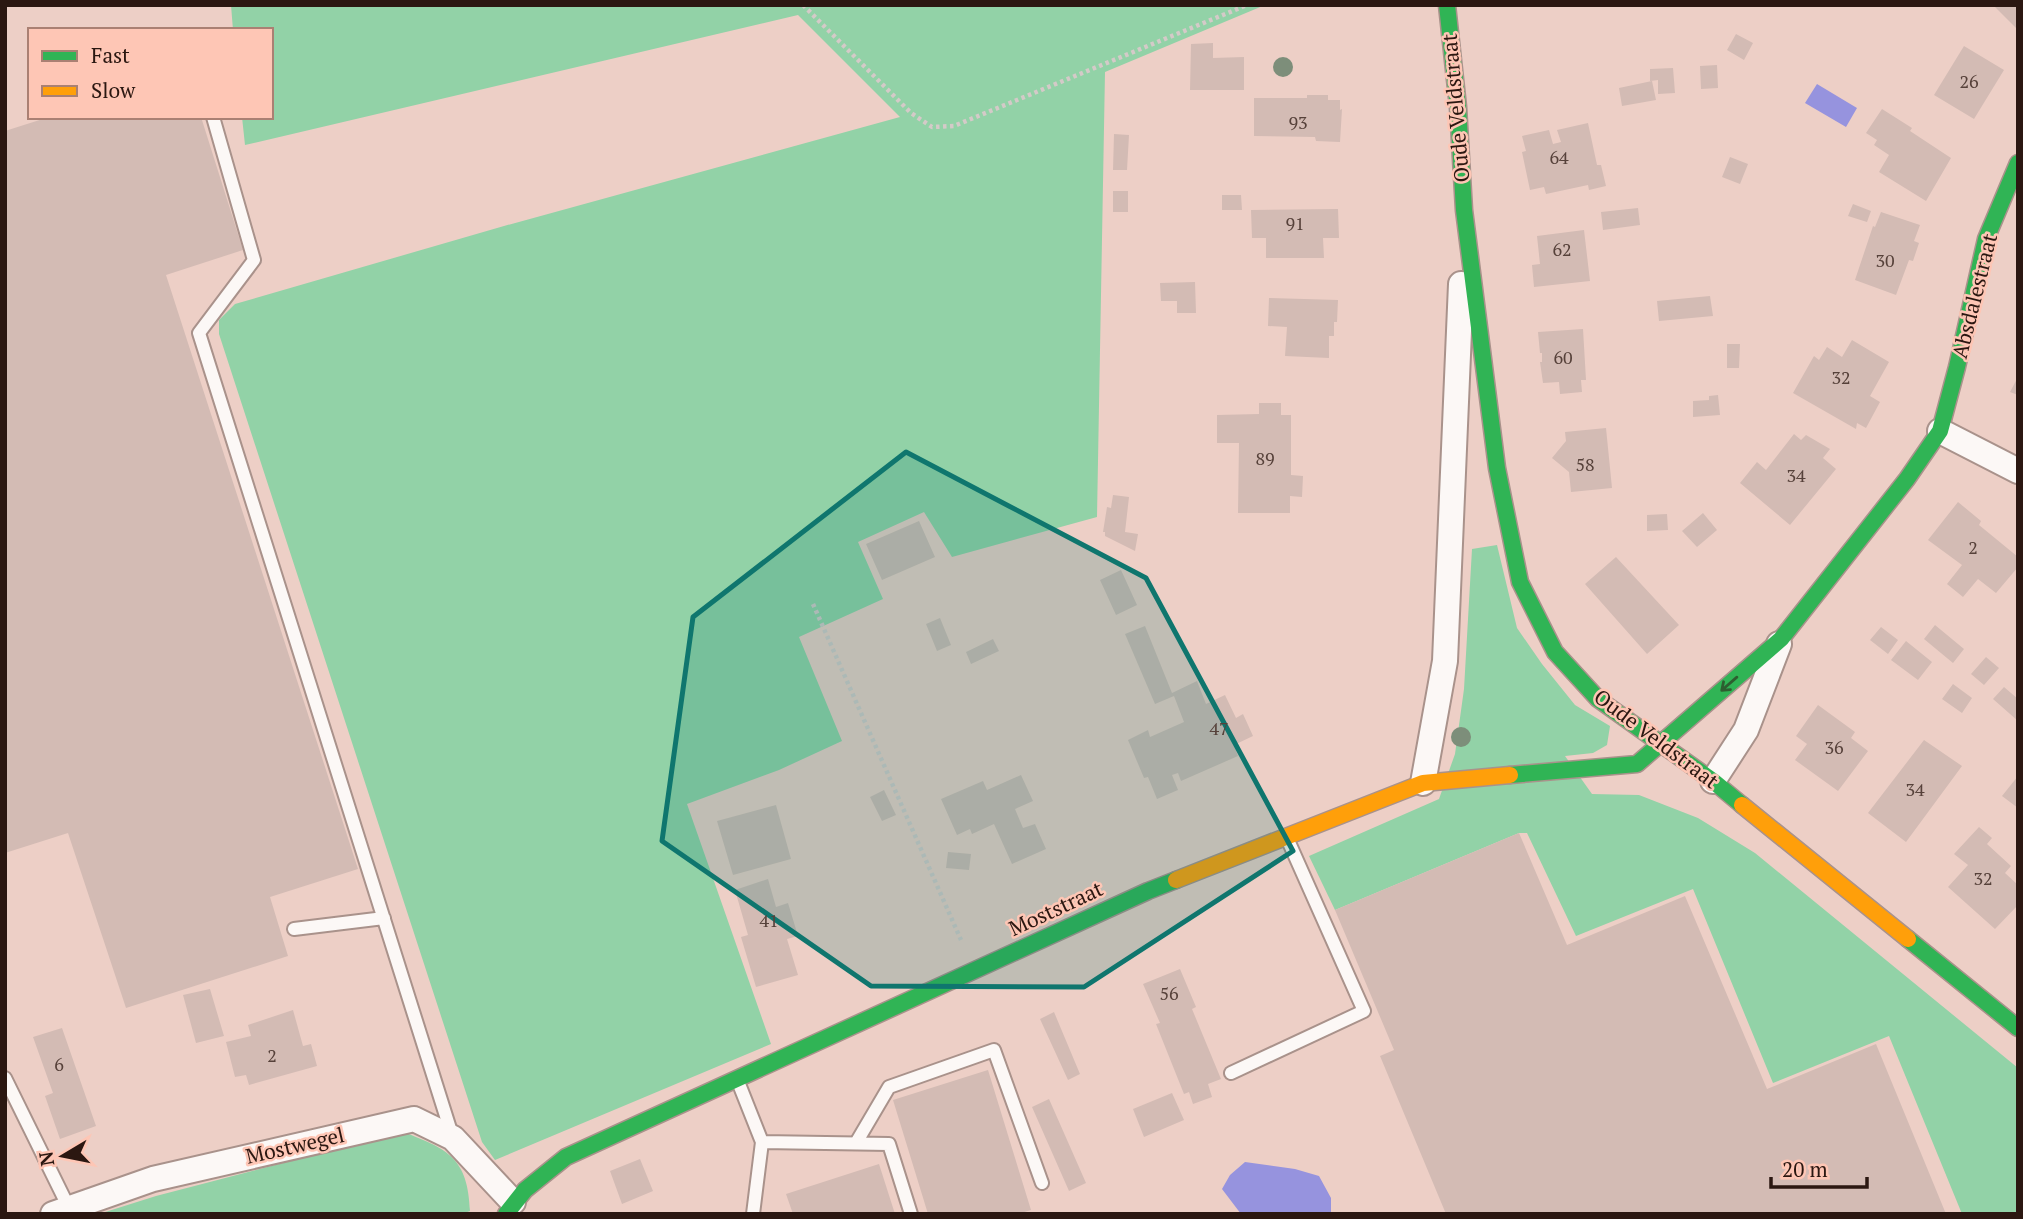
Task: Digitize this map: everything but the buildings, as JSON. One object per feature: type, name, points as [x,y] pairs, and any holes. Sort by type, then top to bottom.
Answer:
[{"type":"street","name":"Oude Veldstraat","points":[[1447,5],[1458,107],[1464,210],[1497,468],[1520,582],[1555,652],[1598,699],[1713,781],[2018,1028]]},
{"type":"street","name":"Absdalestraat","points":[[1661,743],[1781,639],[1907,479],[1940,431],[1986,239],[2018,163]]},
{"type":"street","name":"Oude Veldstraat","points":[[1423,783],[1445,661],[1464,210]]},
{"type":"street","points":[[1940,431],[2018,471]]},
{"type":"street","name":"Absdalestraat","points":[[1713,781],[1746,730],[1781,639]]},
{"type":"street","name":"Moststraat","points":[[509,1208],[541,1175],[566,1157],[1148,891],[1423,783],[1637,764],[1661,743]]},
{"type":"street","name":"Mostwegel","points":[[61,1211],[153,1179],[414,1119],[453,1138],[509,1208]]},
{"type":"lane","points":[[214,119],[254,260],[199,333],[453,1138]]},
{"type":"lane","points":[[1231,1073],[1364,1012],[1286,836]]},
{"type":"lane","points":[[293,929],[384,918]]},
{"type":"lane","points":[[856,1143],[889,1087],[994,1050],[1042,1183]]},
{"type":"lane","points":[[5,1078],[61,1211]]},
{"type":"lane","points":[[737,1079],[762,1142],[753,1214]]},
{"type":"lane","points":[[762,1142],[889,1144],[911,1214]]},
{"type":"path","points":[[803,5],[911,113],[932,127],[954,126],[1247,5]]},
{"type":"path","points":[[813,604],[974,970]]},
{"type":"highlighted area","points":[[906,452],[1146,578],[1293,851],[1084,987],[871,986],[662,841],[693,617]]},
{"type":"green space","points":[[231,5],[1265,5],[1105,72],[1097,517],[952,557],[924,512],[858,542],[883,599],[799,637],[842,741],[779,770],[687,804],[771,1044],[495,1160],[482,1142],[219,334],[219,320],[235,304],[504,226],[900,117],[798,15],[245,145],[242,119],[273,119],[273,28],[233,28]]},
{"type":"green space","points":[[1497,545],[1517,628],[1575,705],[1610,726],[1607,745],[1593,753],[1565,756],[1592,794],[1639,795],[1698,818],[1755,853],[2018,1068],[2018,1214],[1962,1214],[1889,1036],[1773,1083],[1693,889],[1576,936],[1527,833],[1519,833],[1335,910],[1309,856],[1439,799],[1455,754],[1464,689],[1472,549]]},
{"type":"green space","points":[[403,1132],[433,1144],[453,1158],[465,1179],[470,1211],[462,1214],[99,1214],[156,1196]]},
{"type":"shaded area","points":[[1817,84],[1857,108],[1846,127],[1805,103]]},
{"type":"shaded area","points":[[1245,1162],[1295,1169],[1319,1176],[1331,1198],[1331,1214],[1241,1214],[1222,1189],[1230,1175]]},
{"type":"traffic: fast","points":[[1447,5],[1458,107],[1464,210],[1497,468],[1520,582],[1555,652],[1598,699],[1713,781],[1742,805]]},
{"type":"traffic: fast","points":[[1510,775],[1637,764],[1781,639],[1907,479],[1940,431],[1986,239],[2018,163]]},
{"type":"traffic: fast","points":[[506,1214],[525,1190],[566,1157],[1176,880]]},
{"type":"traffic: fast","points":[[1908,939],[2018,1028]]},
{"type":"traffic: slow","points":[[1176,880],[1423,783],[1510,775]]},
{"type":"traffic: slow","points":[[1742,805],[1908,939]]}]
